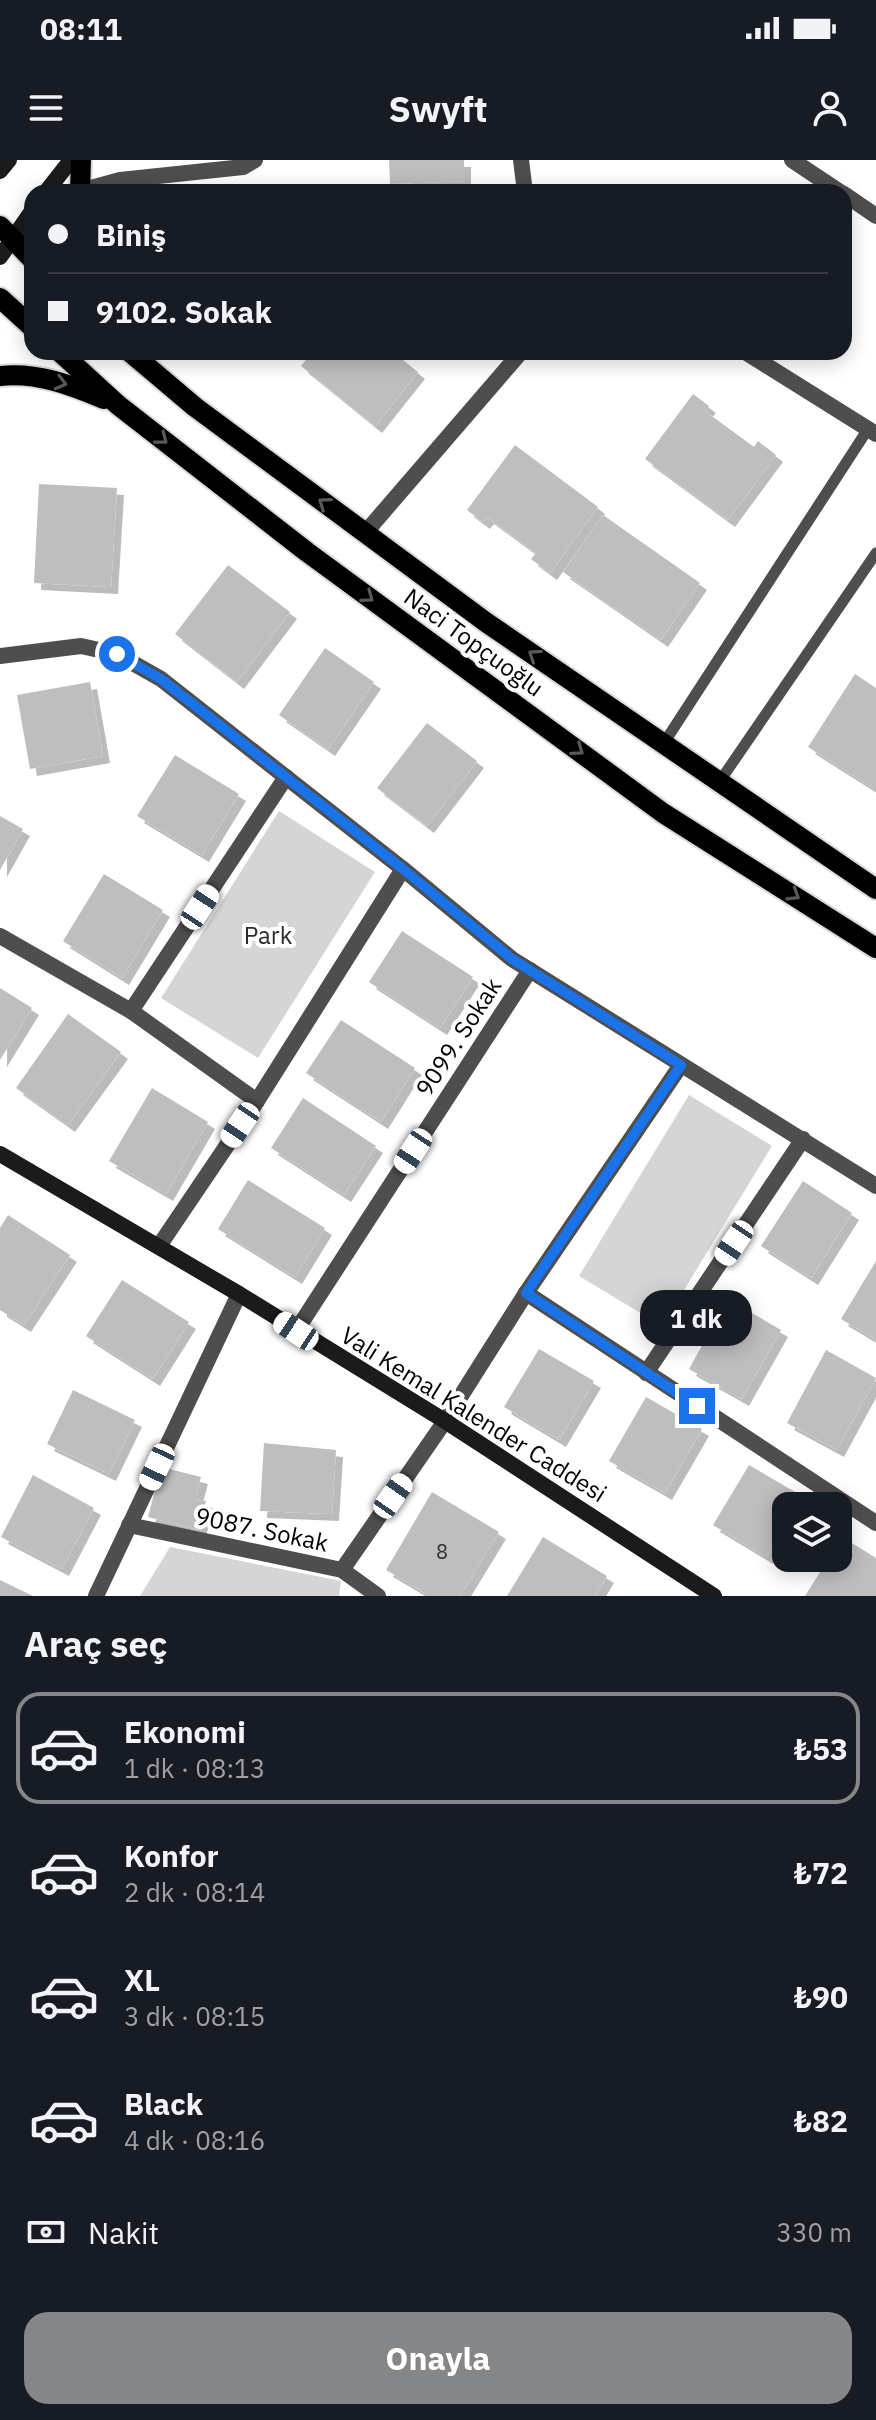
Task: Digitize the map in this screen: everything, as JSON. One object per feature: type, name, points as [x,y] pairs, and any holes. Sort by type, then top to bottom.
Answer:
[{"type":"main road","points":[[80,184],[81,160]]},
{"type":"main road","points":[[7,232],[24,250]]},
{"type":"main road","points":[[0,298],[24,320]]},
{"type":"main road","name":"Naci Topçuoğlu","points":[[69,360],[118,405],[307,552],[663,813],[876,948]]},
{"type":"main road","name":"Naci Topçuoğlu","points":[[140,360],[195,407],[487,623],[876,889]]},
{"type":"main road","points":[[0,376],[38,377],[73,386],[118,405]]},
{"type":"street","points":[[0,171],[9,160]]},
{"type":"street","points":[[52,184],[71,160]]},
{"type":"street","points":[[107,184],[243,167],[255,160]]},
{"type":"street","points":[[521,160],[524,184]]},
{"type":"street","points":[[792,160],[828,184]]},
{"type":"street","points":[[852,200],[876,216]]},
{"type":"street","points":[[0,257],[7,232],[24,218]]},
{"type":"street","points":[[365,533],[514,360]]},
{"type":"street","points":[[758,360],[872,432]]},
{"type":"street","points":[[0,656],[81,646],[117,654],[161,679],[512,959],[876,1186]]},
{"type":"street","points":[[131,1011],[286,777]]},
{"type":"street","points":[[159,1246],[257,1101],[403,869]]},
{"type":"street","points":[[0,936],[131,1011],[257,1101]]},
{"type":"street","name":"9099. Sokak","points":[[296,1331],[530,970]]},
{"type":"street","points":[[342,1570],[445,1421],[526,1293],[681,1065]]},
{"type":"street","points":[[646,1373],[803,1139]]},
{"type":"street","name":"Vali Kemal Kalender Caddesi","points":[[0,1154],[159,1246],[445,1421],[714,1596]]},
{"type":"street","points":[[526,1293],[876,1523]]},
{"type":"street","points":[[96,1596],[239,1294]]},
{"type":"street","name":"9087. Sokak","points":[[129,1525],[342,1570],[378,1596]]},
{"type":"lane","points":[[664,743],[872,432]]},
{"type":"lane","points":[[720,781],[876,553]]},
{"type":"green space","name":"Park","points":[[279,811],[375,872],[258,1058],[161,998]]},
{"type":"green space","points":[[689,1095],[772,1146],[662,1326],[579,1276]]},
{"type":"green space","points":[[170,1547],[341,1581],[339,1596],[140,1596]]},
{"type":"building","points":[[389,160],[464,160],[464,181],[390,184]]},
{"type":"building","points":[[306,360],[403,360],[418,372],[375,426],[301,366]]},
{"type":"building","points":[[693,394],[709,406],[705,411],[754,447],[758,441],[776,455],[728,520],[645,459]]},
{"type":"building","points":[[515,445],[598,507],[550,573],[531,559],[536,553],[487,517],[483,522],[467,510]]},
{"type":"building","points":[[39,484],[117,488],[111,587],[34,583]]},
{"type":"building","points":[[603,515],[700,583],[661,640],[563,572]]},
{"type":"building","points":[[228,565],[290,612],[237,682],[175,634]]},
{"type":"building","points":[[325,648],[374,682],[328,749],[279,715]]},
{"type":"building","points":[[855,674],[876,688],[876,790],[808,747]]},
{"type":"building","points":[[90,682],[103,756],[30,769],[17,695]]},
{"type":"building","points":[[427,723],[477,761],[427,826],[377,788]]},
{"type":"building","points":[[175,755],[239,794],[202,855],[137,816]]},
{"type":"building","points":[[0,816],[23,829],[0,870]]},
{"type":"building","points":[[104,874],[163,910],[122,978],[63,941]]},
{"type":"building","points":[[402,931],[473,977],[440,1028],[369,982]]},
{"type":"building","points":[[0,988],[32,1008],[0,1060]]},
{"type":"building","points":[[68,1014],[121,1052],[68,1125],[16,1088]]},
{"type":"building","points":[[341,1020],[415,1068],[381,1122],[306,1073]]},
{"type":"building","points":[[152,1088],[208,1122],[166,1194],[109,1161]]},
{"type":"building","points":[[303,1098],[376,1146],[344,1195],[271,1148]]},
{"type":"building","points":[[248,1180],[325,1228],[295,1277],[218,1229]]},
{"type":"building","points":[[803,1181],[852,1213],[811,1278],[761,1246]]},
{"type":"building","points":[[8,1215],[70,1255],[24,1325],[0,1310],[0,1228]]},
{"type":"building","points":[[876,1261],[876,1340],[841,1319]]},
{"type":"building","points":[[122,1280],[189,1322],[153,1379],[86,1336]]},
{"type":"building","points":[[728,1299],[781,1330],[742,1399],[689,1369]]},
{"type":"building","points":[[539,1349],[594,1381],[559,1440],[504,1407]]},
{"type":"building","points":[[826,1350],[876,1378],[837,1450],[787,1423]]},
{"type":"building","points":[[73,1390],[135,1420],[109,1474],[47,1444]]},
{"type":"building","points":[[646,1397],[702,1429],[665,1493],[609,1461]]},
{"type":"building","points":[[264,1443],[336,1450],[332,1514],[260,1511]]},
{"type":"building","points":[[749,1465],[795,1492],[772,1492],[772,1547],[766,1557],[713,1525]]},
{"type":"building","points":[[161,1467],[201,1477],[195,1499],[206,1501],[199,1530],[148,1517]]},
{"type":"building","points":[[33,1475],[94,1508],[62,1569],[1,1537]]},
{"type":"building","points":[[432,1492],[499,1532],[460,1596],[430,1596],[386,1570]]},
{"type":"building","points":[[543,1537],[607,1576],[595,1596],[507,1596]]},
{"type":"building","points":[[852,1543],[876,1558],[876,1596],[805,1596],[820,1572],[852,1572]]},
{"type":"building","points":[[0,1580],[33,1596],[0,1596]]},
{"type":"route","points":[[117,654],[161,679],[512,959],[681,1065],[526,1293],[697,1406]]}]
